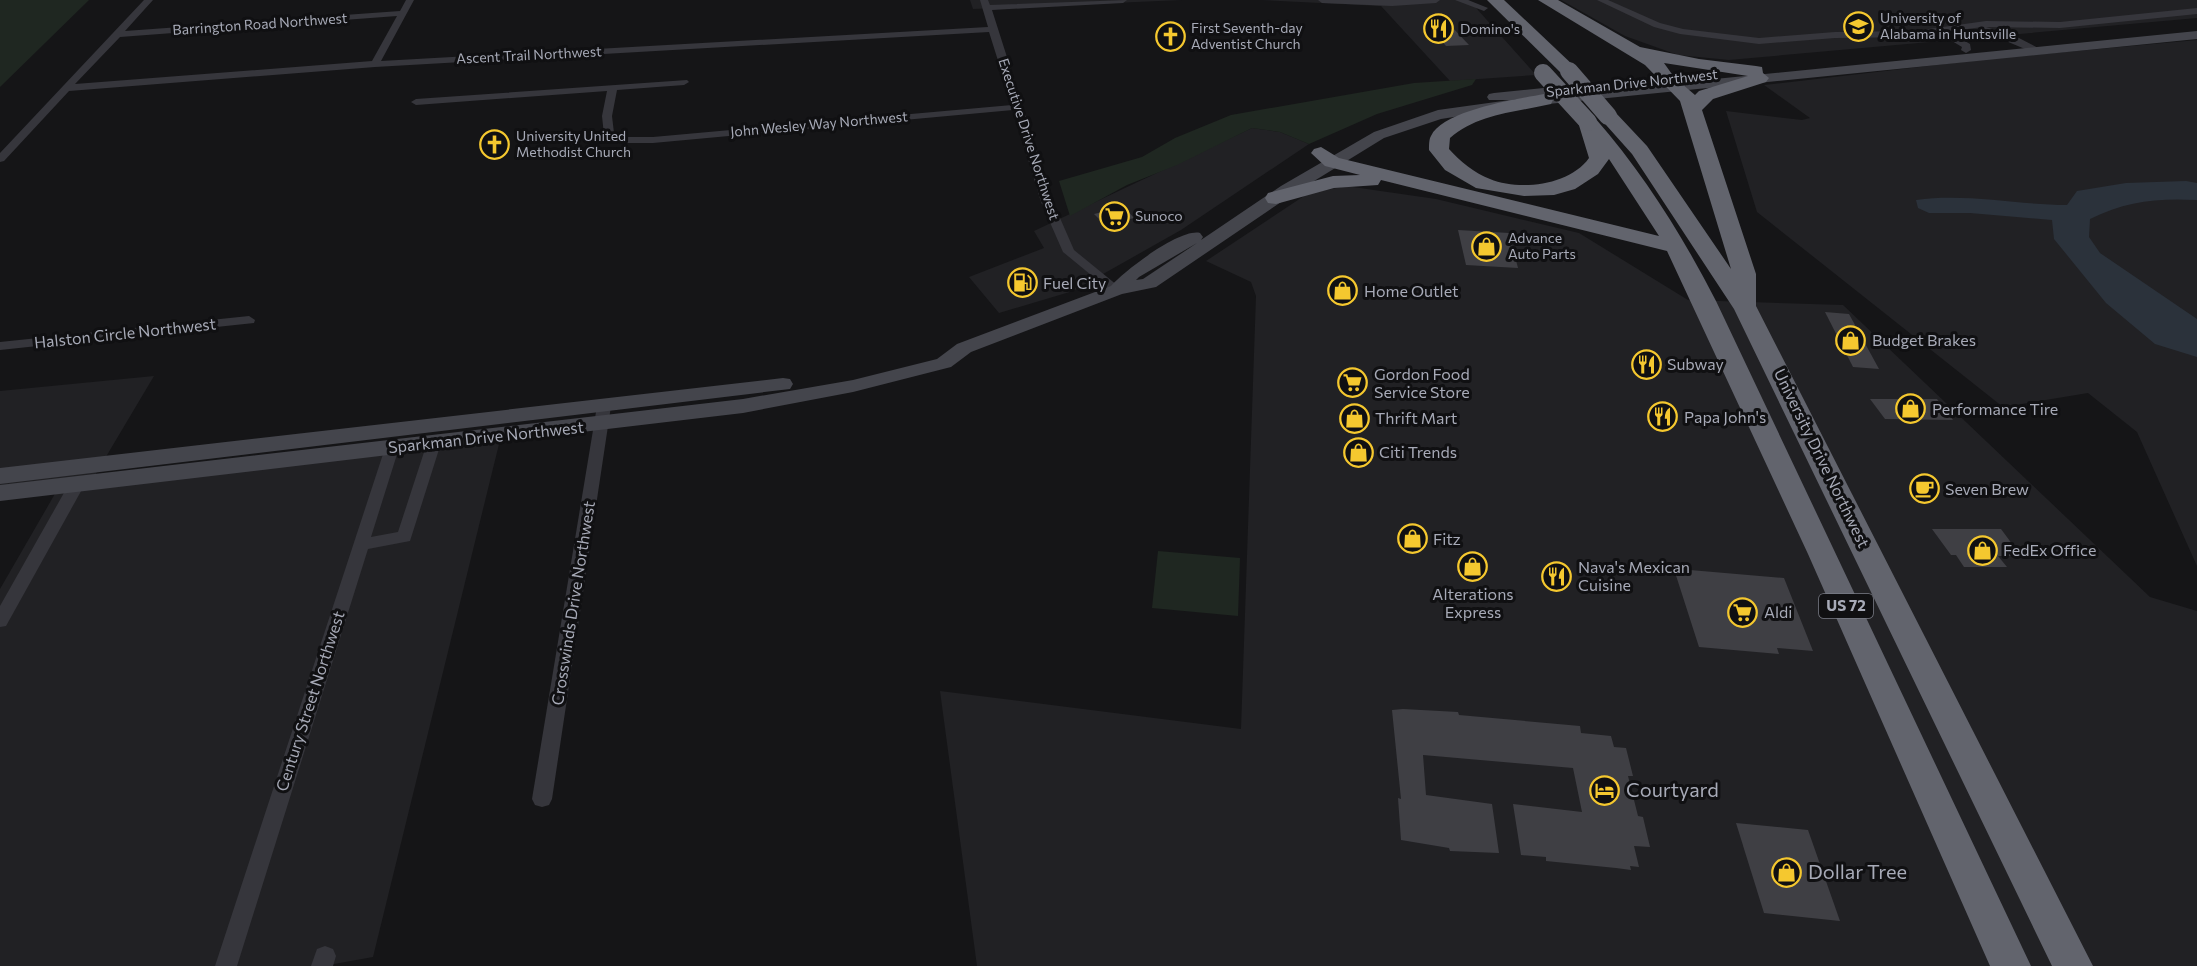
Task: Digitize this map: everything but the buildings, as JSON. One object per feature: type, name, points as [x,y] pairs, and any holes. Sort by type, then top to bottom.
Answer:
[{"type":"highway","points":[[1546,0],[1651,61],[1671,84],[1689,99],[1744,274],[1746,309]]},
{"type":"highway","name":"University Drive Northwest","points":[[1485,2],[1538,38],[1569,71],[1677,247],[1772,446],[2011,966]]},
{"type":"highway","name":"University Drive Northwest","points":[[1485,2],[1535,64],[1598,119],[1640,150],[1746,309],[2073,966]]},
{"type":"highway","points":[[1626,47],[1670,61],[1758,74]]},
{"type":"highway","points":[[1692,109],[1706,95],[1758,74]]},
{"type":"highway","points":[[1483,184],[1457,171],[1441,157],[1438,144],[1443,133],[1471,117],[1544,100]]},
{"type":"highway","points":[[1332,157],[1510,190],[1539,190],[1584,179],[1593,170],[1599,159],[1598,119]]},
{"type":"highway","points":[[1332,157],[1406,181],[1677,247]]},
{"type":"highway","points":[[1276,198],[1333,182],[1406,181]]},
{"type":"main road","name":"Sparkman Drive Northwest","points":[[1758,74],[2197,28]]},
{"type":"main road","name":"Sparkman Drive Northwest","points":[[1117,290],[1133,273],[1332,157],[1379,135],[1438,115],[1671,84],[1966,50],[2197,35]]},
{"type":"main road","name":"Sparkman Drive Northwest","points":[[0,476],[602,415],[742,406],[853,386],[944,363],[964,348],[1117,290],[1149,284],[1276,198],[1332,157],[1363,130],[1401,115],[1441,105],[1671,84]]},
{"type":"main road","name":"Sparkman Drive Northwest","points":[[0,493],[434,443],[602,415]]},
{"type":"street","points":[[0,159],[149,0]]},
{"type":"street","points":[[375,64],[410,0]]},
{"type":"street","points":[[986,4],[1123,0]]},
{"type":"street","points":[[1322,0],[1392,3],[1436,0]]},
{"type":"street","points":[[1459,0],[1485,2]]},
{"type":"street","points":[[1601,0],[1657,25],[1683,32],[1732,40],[1760,41],[1835,35],[1914,34],[1993,27],[2027,27],[2197,11]]},
{"type":"street","name":"Executive Drive Northwest","points":[[986,4],[1047,202],[1069,252],[1117,290]]},
{"type":"street","name":"Barrington Road Northwest","points":[[117,34],[403,13]]},
{"type":"street","points":[[117,34],[280,19]]},
{"type":"street","name":"Ascent Trail Northwest","points":[[66,88],[375,64],[924,33],[991,24]]},
{"type":"street","points":[[1953,30],[1970,25],[1993,27],[2024,46]]},
{"type":"street","points":[[2024,46],[2012,33],[2027,27]]},
{"type":"street","points":[[1914,34],[1954,39],[1964,43],[1966,50]]},
{"type":"street","points":[[416,102],[684,82]]},
{"type":"street","name":"John Wesley Way Northwest","points":[[612,88],[607,116],[609,135],[619,140],[653,140],[1018,107]]},
{"type":"street","name":"Halston Circle Northwest","points":[[0,346],[249,320]]},
{"type":"street","name":"Crosswinds Drive Northwest","points":[[542,799],[602,415]]},
{"type":"street","points":[[362,544],[404,537],[434,443]]},
{"type":"street","name":"Century Street Northwest","points":[[227,961],[392,448]]},
{"type":"street","points":[[0,621],[77,484]]},
{"type":"shaded area","points":[[0,0],[89,0],[0,87]]},
{"type":"shaded area","points":[[970,0],[1182,0],[973,9]]},
{"type":"shaded area","points":[[1261,0],[1469,0],[1536,75],[1450,81],[1381,6]]},
{"type":"shaded area","name":"University of Alabama in Huntsville","points":[[1561,0],[2197,0],[2197,18],[1729,60],[1678,55],[1625,36]]},
{"type":"shaded area","points":[[2197,40],[2197,566],[2137,432],[2088,393],[2003,407],[1757,212],[1726,111],[1802,120],[1810,118],[1764,85],[1988,59]]},
{"type":"shaded area","points":[[1476,79],[1472,85],[1377,114],[1309,144],[1280,132],[1252,128],[1177,165],[1127,185],[1070,216],[1059,181],[1142,157],[1175,138],[1231,115],[1414,83]]},
{"type":"shaded area","points":[[1252,128],[1280,132],[1309,144],[1181,230],[1073,291],[999,313],[969,277],[1044,248],[1034,231]]},
{"type":"shaded area","points":[[2186,181],[2197,183],[2197,200],[2155,200],[2116,208],[2090,219],[2089,237],[2100,253],[2197,319],[2197,357],[2155,344],[2106,303],[2054,239],[2052,220],[1970,213],[1929,213],[1918,208],[1916,200],[1954,198],[2067,205],[2077,191],[2126,183]]},
{"type":"shaded area","points":[[1346,186],[1436,199],[1579,233],[1688,300],[1843,305],[2150,597],[2197,611],[2197,966],[977,966],[940,691],[1241,729],[1256,296],[1251,282],[1206,261],[1307,194]]},
{"type":"shaded area","points":[[154,376],[88,487],[500,440],[373,957],[323,966],[0,966],[0,589],[56,492],[0,498],[0,391]]},
{"type":"shaded area","points":[[1158,551],[1240,558],[1238,616],[1152,608]]},
{"type":"place","name":"University of Alabama in Huntsville","points":[[1859,26]]},
{"type":"place","name":"Domino's","points":[[1439,29]]},
{"type":"place","name":"First Seventh-day Adventist Church","points":[[1170,36]]},
{"type":"place","name":"University United Methodist Church","points":[[495,144]]},
{"type":"place","name":"Sunoco","points":[[1114,216]]},
{"type":"place","name":"Advance Auto Parts","points":[[1487,246]]},
{"type":"place","name":"Fuel City","points":[[1022,283]]},
{"type":"place","name":"Home Outlet","points":[[1343,291]]},
{"type":"place","name":"Budget Brakes","points":[[1851,340]]},
{"type":"place","name":"Subway","points":[[1646,364]]},
{"type":"place","name":"Gordon Food Service Store","points":[[1353,383]]},
{"type":"place","name":"Performance Tire","points":[[1911,409]]},
{"type":"place","name":"Papa John's","points":[[1663,417]]},
{"type":"place","name":"Thrift Mart","points":[[1354,418]]},
{"type":"place","name":"Citi Trends","points":[[1358,452]]},
{"type":"place","name":"Seven Brew","points":[[1924,489]]},
{"type":"place","name":"Fitz","points":[[1412,539]]},
{"type":"place","name":"FedEx Office","points":[[1982,550]]},
{"type":"place","name":"Alterations Express","points":[[1473,566]]},
{"type":"place","name":"Nava's Mexican Cuisine","points":[[1557,576]]},
{"type":"place","name":"Aldi","points":[[1743,612]]},
{"type":"place","name":"Courtyard","points":[[1605,790]]},
{"type":"place","name":"Dollar Tree","points":[[1787,872]]}]
